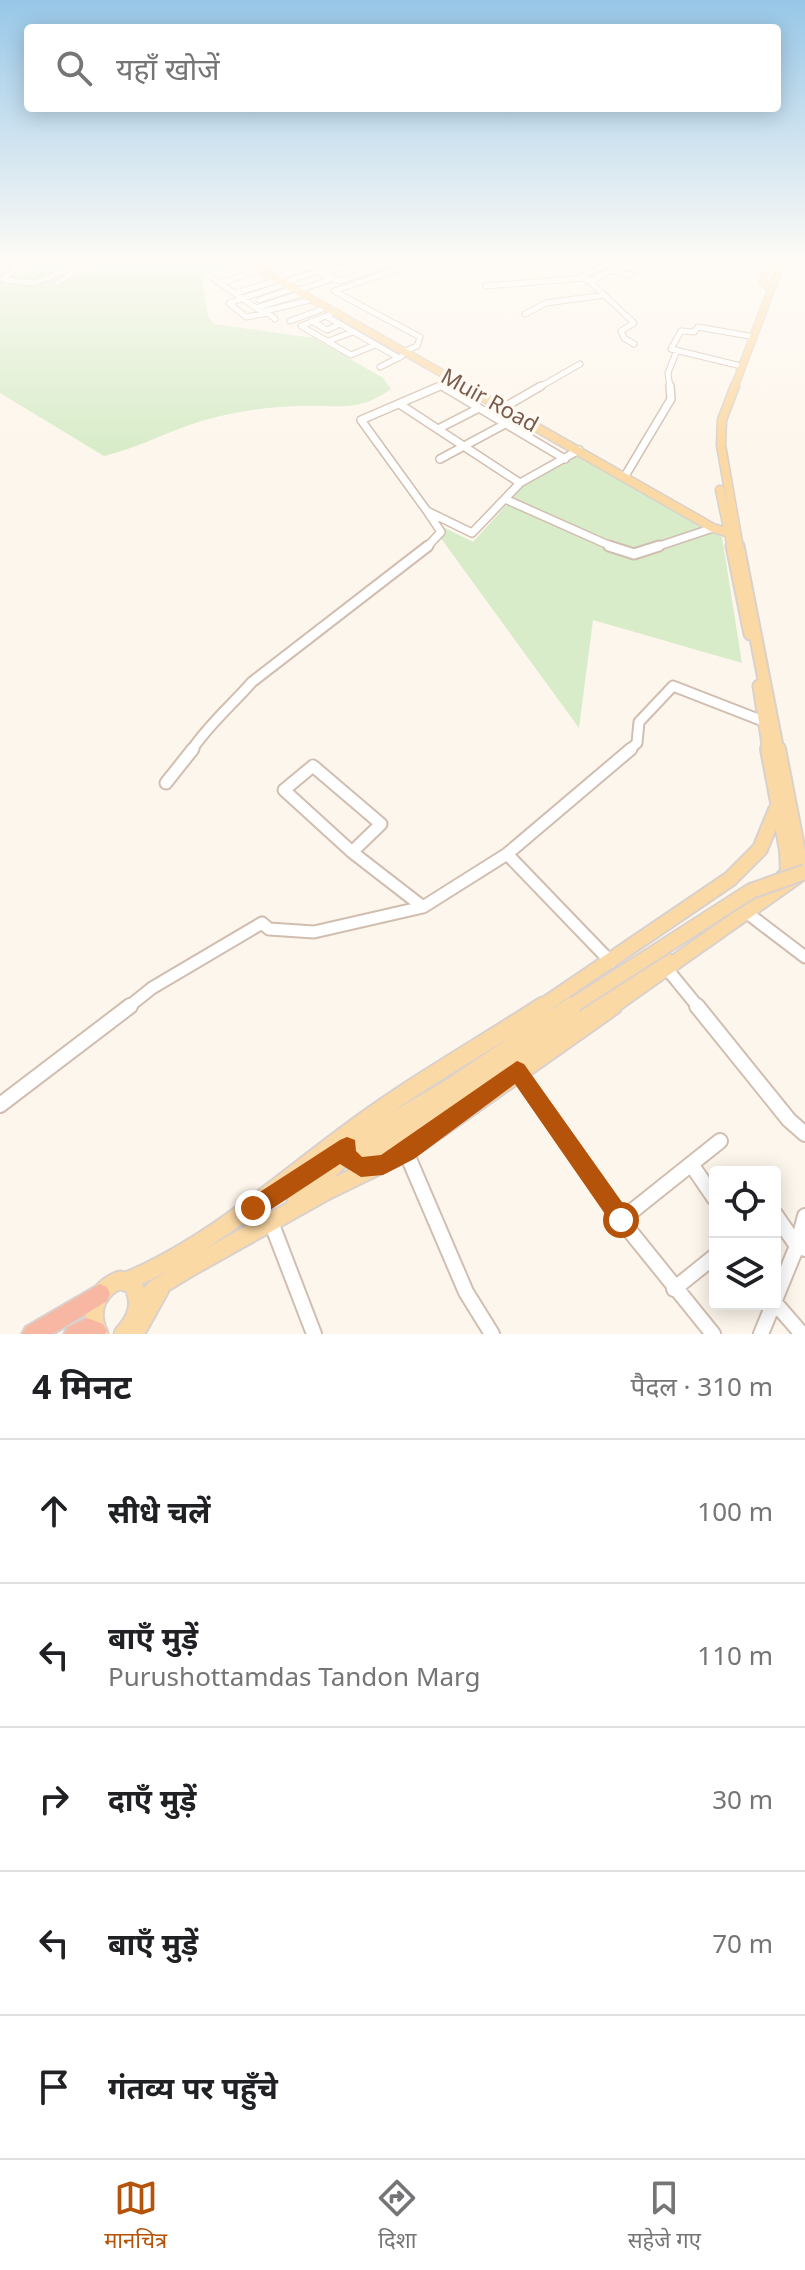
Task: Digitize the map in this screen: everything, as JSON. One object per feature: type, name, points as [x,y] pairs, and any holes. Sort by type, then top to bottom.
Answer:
[{"type":"highway","points":[[33,1334],[100,1294]]},
{"type":"main road","name":"Muir Road","points":[[348,323],[725,532]]},
{"type":"main road","points":[[663,964],[796,877],[800,862],[725,532],[712,430],[752,323]]},
{"type":"main road","points":[[365,1136],[360,1146],[368,1153],[514,1066],[767,891],[788,872],[785,834],[777,808],[755,656],[725,532],[720,427],[756,323]]},
{"type":"main road","points":[[278,1191],[346,1134],[611,962],[747,863],[760,849],[777,808]]},
{"type":"main road","points":[[276,1219],[365,1136],[448,1089],[751,891],[805,872]]},
{"type":"main road","points":[[129,1333],[138,1306],[145,1296],[165,1282],[326,1191],[406,1152],[514,1066]]},
{"type":"main road","points":[[90,1333],[100,1294],[113,1282],[127,1281],[151,1271],[346,1151]]},
{"type":"main road","points":[[346,1151],[361,1167],[383,1165]]},
{"type":"main road","points":[[127,1281],[137,1292],[138,1306]]},
{"type":"main road","points":[[129,1333],[165,1282]]},
{"type":"street","points":[[307,323],[301,326],[351,355],[375,345]]},
{"type":"street","points":[[316,323],[327,330],[340,324],[375,345],[403,355]]},
{"type":"street","points":[[380,367],[417,346],[420,337],[394,323]]},
{"type":"street","points":[[634,323],[621,331],[624,338],[634,344]]},
{"type":"street","points":[[737,365],[671,349],[681,331],[694,332],[698,327],[749,336]]},
{"type":"street","points":[[328,341],[353,332]]},
{"type":"street","points":[[625,476],[671,399],[668,373],[677,350]]},
{"type":"street","points":[[503,408],[580,364]]},
{"type":"street","points":[[166,783],[209,724],[230,708],[252,682],[436,540],[441,532],[361,420],[454,380]]},
{"type":"street","points":[[442,386],[565,459]]},
{"type":"street","points":[[401,405],[520,483]]},
{"type":"street","points":[[438,429],[479,408]]},
{"type":"street","points":[[440,459],[505,424]]},
{"type":"street","points":[[427,511],[472,533],[520,483],[579,450]]},
{"type":"street","points":[[505,499],[609,546],[634,554],[725,532]]},
{"type":"street","points":[[0,1105],[65,1058],[152,988],[262,923],[269,929],[314,932],[423,907],[507,854],[637,743],[639,722],[673,686],[763,721]]},
{"type":"street","points":[[352,852],[381,824],[313,766],[284,790],[352,852],[423,907]]},
{"type":"street","points":[[507,854],[611,962]]},
{"type":"street","points":[[746,912],[805,957]]},
{"type":"street","points":[[663,964],[789,1120],[805,1134]]},
{"type":"street","points":[[514,1066],[621,1220],[713,1334]]},
{"type":"street","points":[[621,1220],[720,1141]]},
{"type":"street","points":[[406,1152],[466,1292],[492,1334]]},
{"type":"street","points":[[691,1164],[709,1190]]},
{"type":"street","points":[[781,1293],[801,1248],[805,1216]]},
{"type":"street","points":[[276,1219],[314,1334]]},
{"type":"street","points":[[781,1222],[801,1248]]},
{"type":"street","points":[[674,1289],[709,1261]]},
{"type":"street","points":[[761,1334],[773,1310]]},
{"type":"street","points":[[781,1310],[802,1334]]},
{"type":"green space","points":[[0,323],[213,323],[314,338],[383,378],[391,389],[356,405],[284,407],[226,415],[197,422],[104,456],[0,393]]},
{"type":"green space","points":[[580,453],[713,528],[722,537],[742,663],[593,620],[579,728],[427,519],[473,542],[527,482]]},
{"type":"route","points":[[253,1208],[347,1147],[345,1155],[361,1167],[383,1165],[406,1152],[517,1071],[621,1220]]}]
